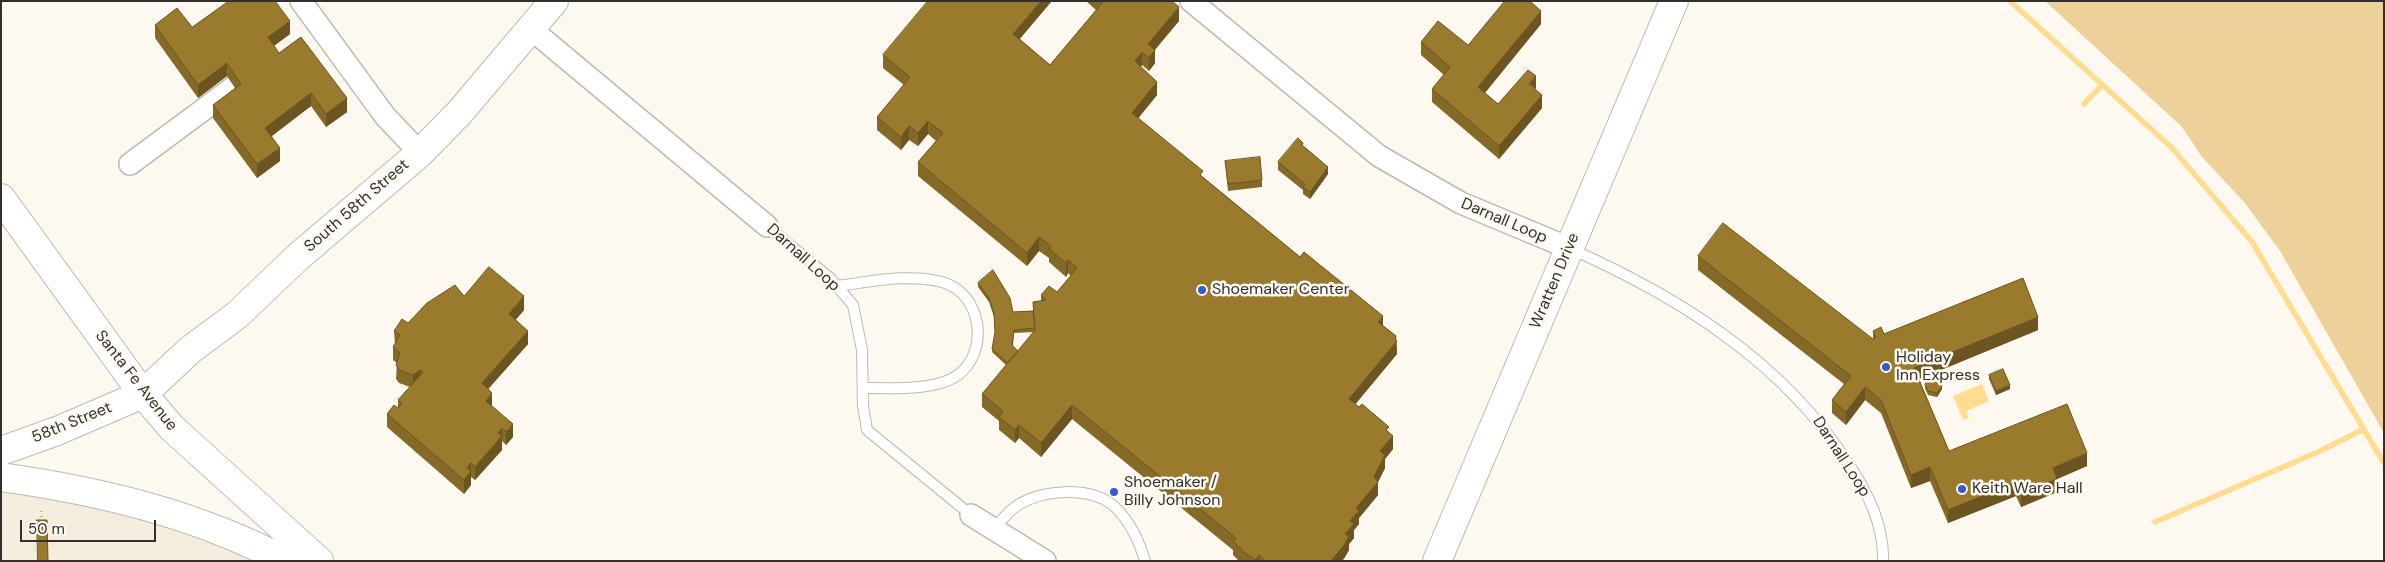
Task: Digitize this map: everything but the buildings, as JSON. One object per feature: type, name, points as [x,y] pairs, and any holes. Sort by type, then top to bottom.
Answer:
[{"type":"street","points":[[301,1],[312,32],[385,116],[420,152]]},
{"type":"street","name":"South 58th Street","points":[[143,394],[190,350],[238,315],[299,256],[420,152],[460,112],[554,1]]},
{"type":"street","name":"Darnall Loop","points":[[1191,1],[1379,156],[1430,187],[1461,203],[1569,248]]},
{"type":"street","name":"Wratten Drive","points":[[1438,561],[1674,1]]},
{"type":"street","name":"Darnall Loop","points":[[531,30],[767,226]]},
{"type":"street","points":[[130,164],[234,87]]},
{"type":"street","name":"Santa Fe Avenue","points":[[1,198],[143,394],[172,428],[202,458],[318,561]]},
{"type":"street","name":"58th Street","points":[[1,451],[57,431],[143,394]]},
{"type":"street","points":[[1,477],[89,491],[176,514],[233,536],[286,561]]},
{"type":"street","name":"Darnall Loop","points":[[971,515],[1045,561]]},
{"type":"lane","name":"Darnall Loop","points":[[767,226],[836,286],[853,305],[862,350],[867,430],[971,515]]},
{"type":"lane","name":"Darnall Loop","points":[[1569,248],[1633,277],[1691,311],[1729,337],[1810,410],[1830,434],[1859,480],[1883,536],[1883,561]]},
{"type":"lane","points":[[836,286],[923,279],[944,283],[960,292],[972,307],[979,323],[977,343],[970,361],[958,374],[942,382],[912,387],[865,388]]},
{"type":"lane","points":[[994,529],[1014,508],[1034,497],[1062,491],[1090,495],[1107,501],[1116,508],[1138,536],[1145,561]]},
{"type":"path","points":[[41,511],[42,523]]},
{"type":"shaded area","points":[[2045,1],[2384,1],[2384,433],[2280,251],[2244,202],[2202,157],[2182,127]]},
{"type":"shaded area","points":[[1982,384],[1989,401],[1966,411],[1969,418],[1963,420],[1953,396]]},
{"type":"shaded area","points":[[1,490],[129,511],[261,561],[1,561]]},
{"type":"waterway","points":[[2010,1],[2172,148],[2252,242],[2384,463]]},
{"type":"waterway","points":[[2084,104],[2102,85]]},
{"type":"waterway","points":[[2155,522],[2318,452],[2364,429]]},
{"type":"place","name":"Shoemaker Center","points":[[1202,290]]},
{"type":"place","name":"Holiday Inn Express","points":[[1886,367]]},
{"type":"place","name":"Keith Ware Hall","points":[[1962,489]]},
{"type":"place","name":"Shoemaker / Billy Johnson","points":[[1114,492]]}]
